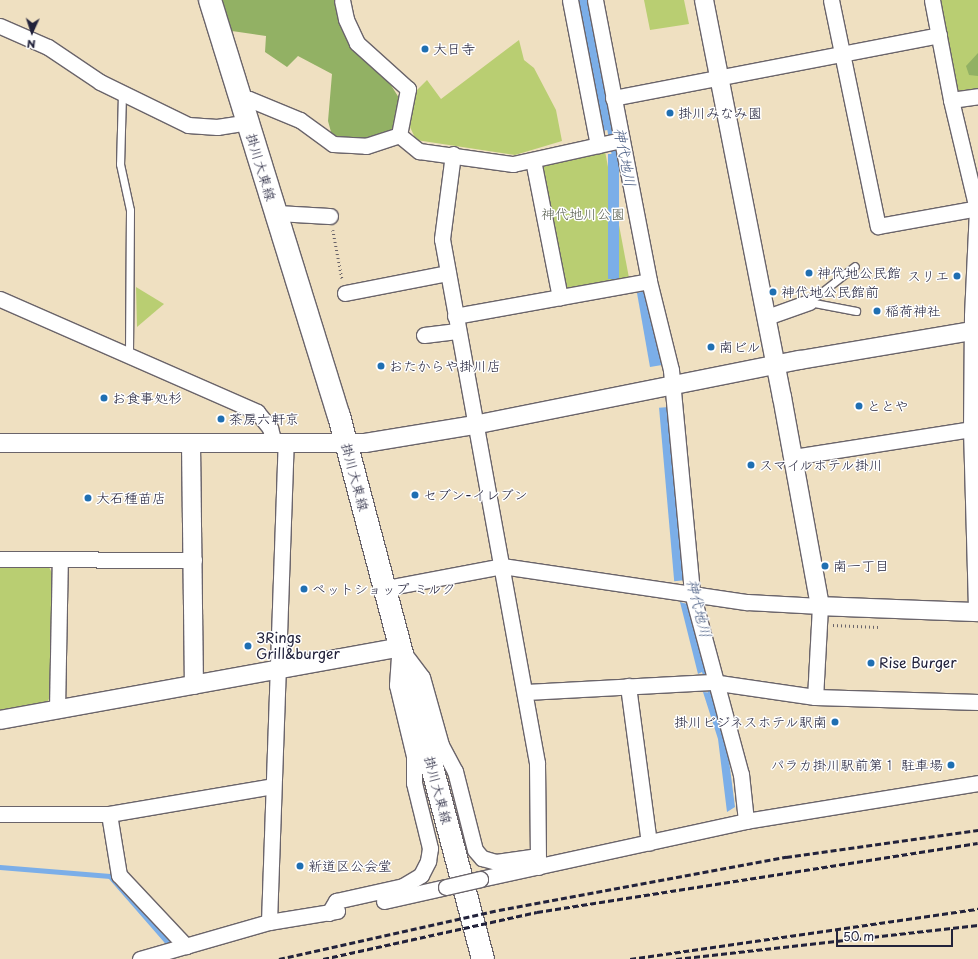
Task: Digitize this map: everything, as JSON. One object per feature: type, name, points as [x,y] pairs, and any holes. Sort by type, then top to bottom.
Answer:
[{"type":"main road","name":"掛川大東線","points":[[210,0],[346,443],[386,588],[400,647],[483,959]]},
{"type":"street","points":[[342,0],[346,19],[357,43],[408,89],[399,135]]},
{"type":"street","points":[[570,0],[600,144]]},
{"type":"street","points":[[595,0],[614,98],[643,282],[673,384],[691,593],[714,682],[741,774],[747,825]]},
{"type":"street","points":[[704,0],[767,317],[820,606],[815,697]]},
{"type":"street","points":[[831,0],[841,55],[878,226],[977,209]]},
{"type":"street","points":[[386,588],[502,566],[747,602],[977,612],[975,330],[977,209],[951,100],[932,0]]},
{"type":"street","points":[[0,26],[48,46],[122,94],[188,125],[217,127],[244,111],[248,99],[300,120],[333,144],[366,146],[399,135]]},
{"type":"street","points":[[614,98],[939,36]]},
{"type":"street","points":[[951,100],[978,96]]},
{"type":"street","points":[[399,135],[419,151],[453,154],[513,164],[620,140]]},
{"type":"street","points":[[453,154],[442,239],[474,425],[526,692],[537,763],[537,862]]},
{"type":"street","points":[[533,160],[560,297]]},
{"type":"street","points":[[276,213],[330,216]]},
{"type":"street","points":[[345,293],[448,273]]},
{"type":"street","points":[[424,335],[456,323],[560,297],[643,282]]},
{"type":"street","points":[[0,298],[257,412],[280,443],[279,670],[273,786],[269,922]]},
{"type":"street","points":[[767,317],[809,302]]},
{"type":"street","points":[[0,443],[365,443],[474,425],[673,384],[975,330]]},
{"type":"street","points":[[793,457],[975,429]]},
{"type":"street","points":[[191,443],[194,560],[194,685]]},
{"type":"street","points":[[0,559],[194,560]]},
{"type":"street","points":[[57,709],[60,559]]},
{"type":"street","points":[[0,720],[400,647]]},
{"type":"street","points":[[400,647],[422,677],[441,745],[455,771],[476,850],[482,858],[496,862],[537,862]]},
{"type":"street","points":[[329,912],[336,901],[403,886],[421,875],[428,861],[430,848],[414,783],[414,756],[396,685],[400,647]]},
{"type":"street","points":[[526,692],[714,682],[815,697],[978,702]]},
{"type":"street","points":[[628,686],[648,843]]},
{"type":"street","points":[[140,959],[269,922],[329,912],[446,887],[480,879],[537,862],[978,784]]},
{"type":"street","points":[[0,814],[109,814],[273,786]]},
{"type":"street","points":[[109,814],[119,875],[186,946]]},
{"type":"lane","points":[[122,94],[120,164],[130,210],[129,356]]},
{"type":"lane","points":[[809,302],[855,266]]},
{"type":"lane","points":[[809,302],[856,311]]},
{"type":"path","points":[[330,216],[345,293]]},
{"type":"green space","points":[[218,0],[338,0],[399,98],[399,135],[334,143],[328,121],[332,74],[298,56],[287,67],[265,52],[266,36],[225,30]]},
{"type":"green space","points":[[644,0],[684,0],[689,24],[650,30]]},
{"type":"green space","points":[[939,0],[978,0],[978,89],[961,92],[954,87]]},
{"type":"green space","points":[[519,40],[524,60],[534,68],[556,110],[562,141],[515,155],[416,140],[410,127],[415,92],[427,80],[441,99]]},
{"type":"green space","points":[[978,53],[978,76],[969,75],[966,66]]},
{"type":"green space","name":"神代地川公園","points":[[605,151],[629,278],[569,289],[562,286],[540,170],[544,164]]},
{"type":"green space","points":[[136,287],[164,304],[137,327]]},
{"type":"green space","points":[[0,565],[48,565],[53,575],[51,696],[47,702],[0,710]]},
{"type":"water","points":[[576,0],[589,0],[613,129],[602,131]]},
{"type":"water","points":[[608,154],[619,154],[619,279],[608,279]]},
{"type":"water","points":[[645,291],[662,365],[650,367],[637,293]]},
{"type":"water","points":[[669,407],[684,580],[674,581],[659,408]]},
{"type":"water","points":[[680,602],[691,605],[708,669],[698,674]]},
{"type":"water","points":[[703,692],[714,693],[726,737],[735,807],[727,812],[718,739]]},
{"type":"waterway","name":"神代地川","points":[[609,125],[615,159]]},
{"type":"waterway","name":"神代地川","points":[[703,666],[712,698]]},
{"type":"waterway","points":[[0,867],[110,876],[172,947]]},
{"type":"railway","points":[[279,959],[499,910],[786,857],[978,830]]},
{"type":"railway","points":[[323,959],[537,912],[978,843]]},
{"type":"railway","points":[[630,959],[978,909]]},
{"type":"railway","points":[[676,959],[978,925]]},
{"type":"place","name":"大日寺","points":[[425,49]]},
{"type":"place","name":"掛川みなみ園","points":[[670,113]]},
{"type":"place","name":"神代地公民館","points":[[809,273]]},
{"type":"place","name":"スリエ","points":[[957,276]]},
{"type":"place","name":"神代地公民館前","points":[[773,292]]},
{"type":"place","name":"稲荷神社","points":[[877,311]]},
{"type":"place","name":"南ビル","points":[[711,347]]},
{"type":"place","name":"おたからや掛川店","points":[[381,366]]},
{"type":"place","name":"お食事処杉","points":[[104,398]]},
{"type":"place","name":"ととや","points":[[859,406]]},
{"type":"place","name":"茶房六軒京","points":[[221,419]]},
{"type":"place","name":"スマイルホテル掛川","points":[[751,465]]},
{"type":"place","name":"セブン-イレブン","points":[[415,495]]},
{"type":"place","name":"大石種苗店","points":[[88,498]]},
{"type":"place","name":"南一丁目","points":[[825,566]]},
{"type":"place","name":"ペットショップ ミルク","points":[[304,589]]},
{"type":"place","name":"3Rings Grill&burger","points":[[248,646]]},
{"type":"place","name":"Rise Burger","points":[[871,663]]},
{"type":"place","name":"掛川ビジネスホテル駅南","points":[[835,722]]},
{"type":"place","name":"パラカ掛川駅前第１ 駐車場","points":[[951,765]]},
{"type":"place","name":"新道区公会堂","points":[[300,866]]}]
